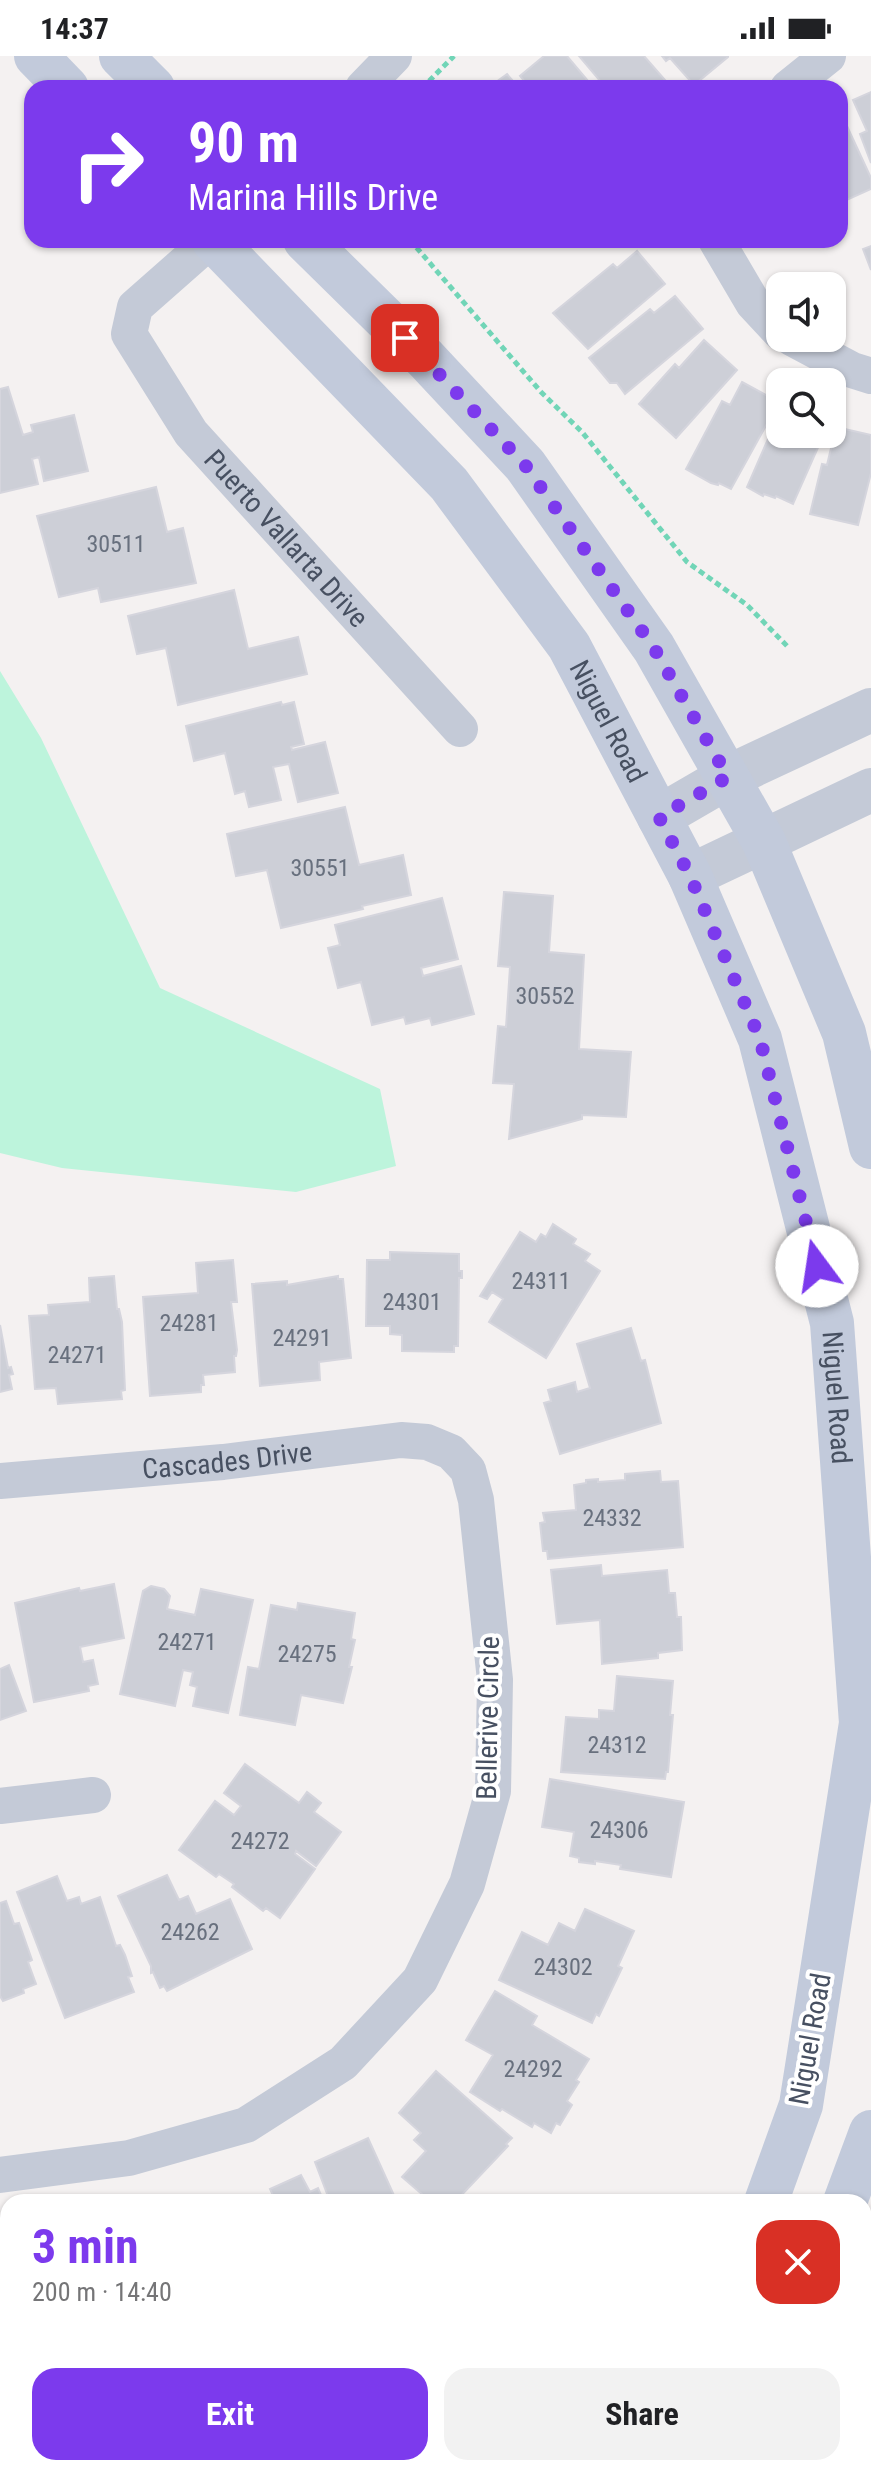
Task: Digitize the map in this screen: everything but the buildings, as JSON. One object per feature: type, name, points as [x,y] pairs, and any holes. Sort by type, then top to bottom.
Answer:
[{"type":"main road","points":[[36,56],[59,80]]},
{"type":"main road","points":[[121,56],[145,80]]},
{"type":"main road","name":"Niguel Road","points":[[220,248],[449,484],[569,646],[690,876],[760,1039],[832,1323],[861,1723],[801,2105],[769,2194]]},
{"type":"main road","points":[[313,248],[425,358],[525,465],[654,648],[764,842],[844,1033],[871,1147]]},
{"type":"main road","points":[[848,2194],[871,2132]]},
{"type":"street","points":[[371,80],[394,56]]},
{"type":"street","points":[[798,80],[828,56]]},
{"type":"street","name":"Puerto Vallarta Drive","points":[[203,248],[135,307],[129,334],[191,433],[460,729]]},
{"type":"street","points":[[721,248],[753,303],[766,317]]},
{"type":"street","points":[[818,352],[852,370],[871,376]]},
{"type":"street","points":[[659,817],[728,777],[871,710]]},
{"type":"street","points":[[690,876],[871,790]]},
{"type":"street","name":"Cascades Drive","points":[[0,1481],[223,1462],[401,1440],[427,1442],[451,1452]]},
{"type":"street","name":"Bellerive Circle","points":[[0,2175],[129,2158],[246,2125],[343,2063],[420,1980],[467,1884],[493,1791],[495,1680],[485,1572],[476,1500],[468,1470],[451,1452]]},
{"type":"street","points":[[0,1806],[93,1795]]},
{"type":"path","points":[[430,80],[454,56]]},
{"type":"path","points":[[417,248],[541,392],[582,432],[687,562],[747,605],[789,648]]},
{"type":"green space","points":[[0,671],[41,738],[160,988],[380,1089],[396,1166],[296,1192],[62,1168],[0,1153]]},
{"type":"route","points":[[405,338],[525,465],[654,648],[728,777],[659,817],[690,876],[760,1039],[817,1266]]}]
